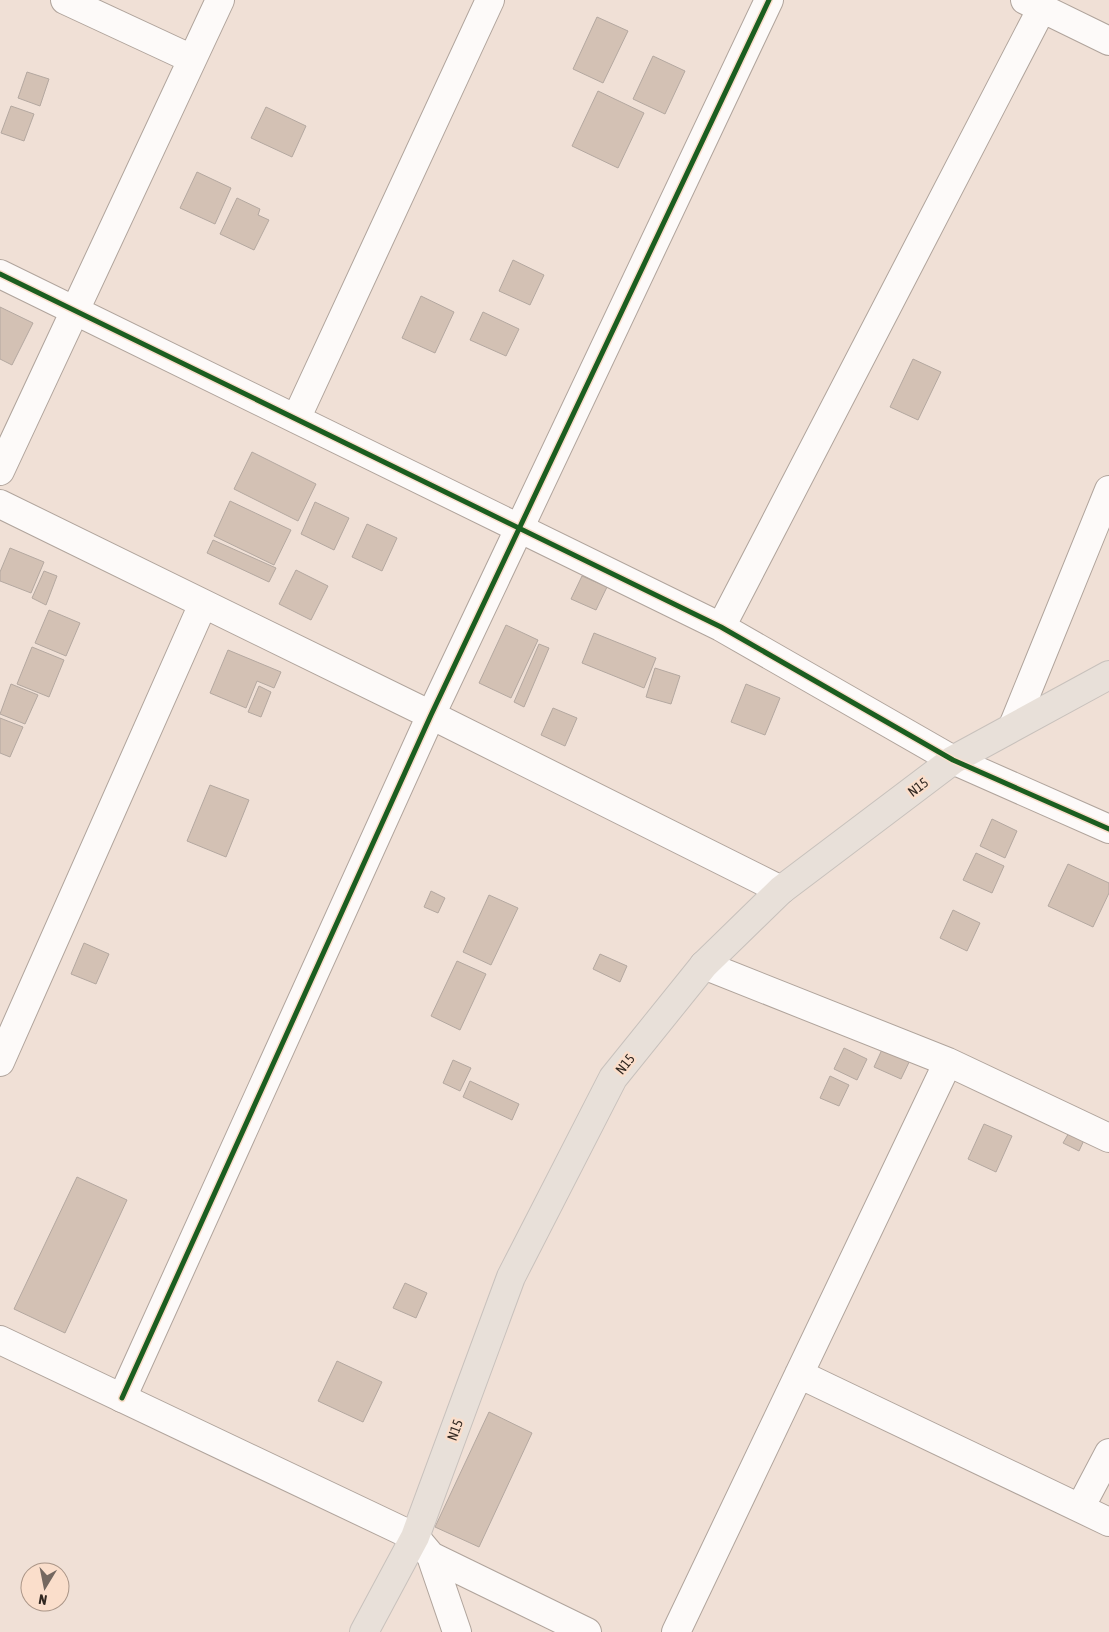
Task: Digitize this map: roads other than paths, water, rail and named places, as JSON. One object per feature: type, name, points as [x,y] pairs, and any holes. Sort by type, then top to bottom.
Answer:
[{"type":"main road","name":"N15","points":[[364,1632],[423,1547],[511,1277],[613,1078],[704,965],[781,890],[953,760],[1109,675]]},
{"type":"street","points":[[65,0],[192,60]]},
{"type":"street","points":[[0,471],[220,0]]},
{"type":"street","points":[[296,419],[490,0]]},
{"type":"street","points":[[122,1398],[431,715],[769,0]]},
{"type":"street","points":[[721,627],[1033,4],[1109,41]]},
{"type":"street","points":[[0,274],[721,627],[953,760],[1109,829]]},
{"type":"street","points":[[1013,726],[1109,490]]},
{"type":"street","points":[[0,504],[431,715],[781,890]]},
{"type":"street","points":[[0,1062],[203,604]]},
{"type":"street","points":[[704,965],[948,1062],[1109,1138]]},
{"type":"street","points":[[676,1632],[948,1062]]},
{"type":"street","points":[[0,1340],[122,1398],[423,1547],[587,1632]]},
{"type":"street","points":[[799,1374],[1109,1522]]},
{"type":"street","points":[[1080,1508],[1109,1453]]},
{"type":"street","points":[[423,1547],[457,1632]]}]
